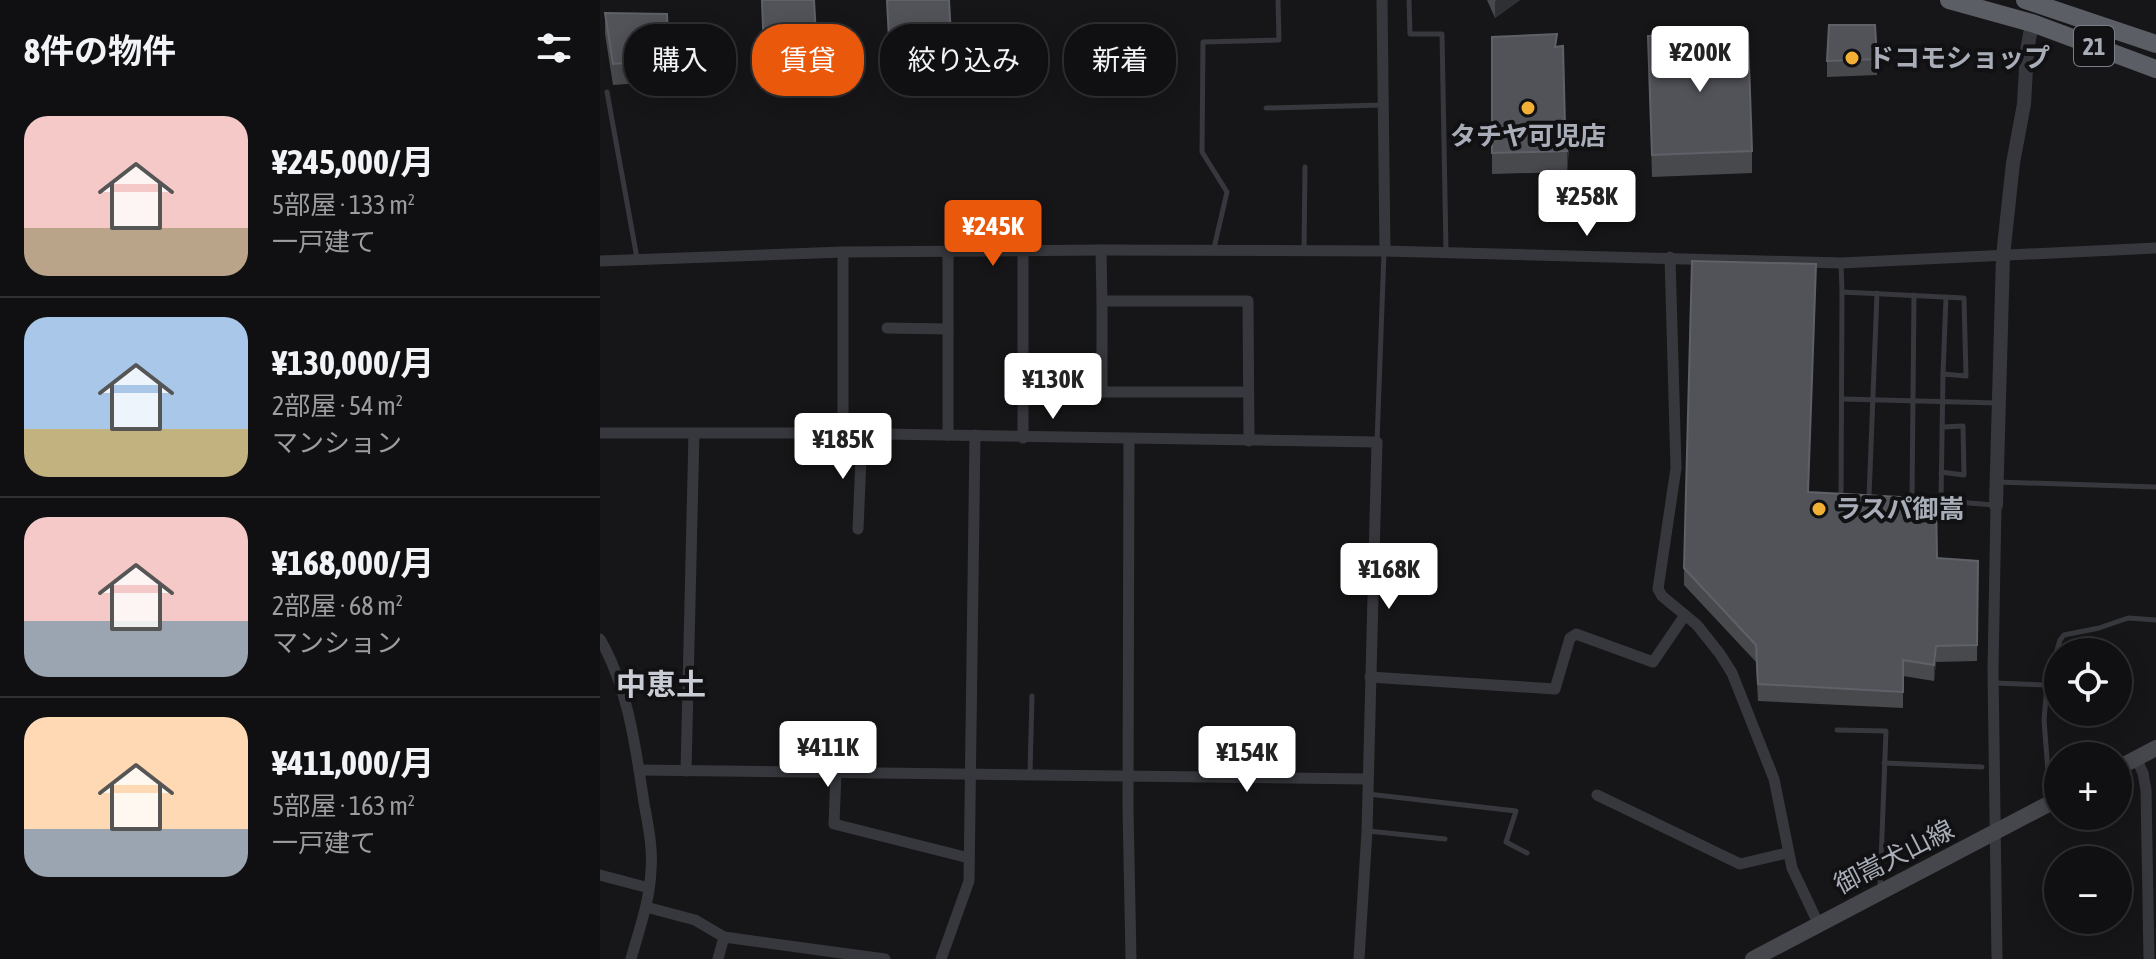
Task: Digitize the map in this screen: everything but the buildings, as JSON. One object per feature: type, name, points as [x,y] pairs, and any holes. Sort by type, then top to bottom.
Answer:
[{"type":"highway","name":"21","points":[[1949,0],[2032,23],[2156,69]]},
{"type":"highway","name":"21","points":[[2032,23],[2031,1],[2156,44]]},
{"type":"main road","points":[[2132,760],[2156,748]]},
{"type":"main road","name":"御嵩犬山線","points":[[1753,959],[2044,806]]},
{"type":"street","points":[[1382,0],[1385,251]]},
{"type":"street","points":[[1997,959],[1993,683],[2003,256],[2032,23]]},
{"type":"street","points":[[600,261],[843,252],[1101,250],[1446,252],[1841,263],[2156,248]]},
{"type":"street","points":[[1101,250],[1102,392],[1248,392]]},
{"type":"street","points":[[948,251],[948,435]]},
{"type":"street","points":[[1023,251],[1023,438]]},
{"type":"street","points":[[843,252],[843,434]]},
{"type":"street","points":[[1670,257],[1676,468],[1658,589],[1662,596],[1697,625],[1720,654],[1752,719],[1774,779],[1787,853],[1818,923]]},
{"type":"street","points":[[1102,301],[1248,301],[1249,441]]},
{"type":"street","points":[[887,328],[948,329]]},
{"type":"street","points":[[600,433],[1377,442],[1367,831],[1359,959]]},
{"type":"street","points":[[686,771],[694,433]]},
{"type":"street","points":[[858,529],[862,435]]},
{"type":"street","points":[[941,959],[969,881],[975,435]]},
{"type":"street","points":[[1129,439],[1131,959]]},
{"type":"street","points":[[1370,677],[1555,689],[1570,638],[1576,634],[1653,662],[1685,615]]},
{"type":"street","points":[[600,639],[609,655],[625,704],[651,845],[646,907],[631,959]]},
{"type":"street","points":[[2136,758],[2146,790],[2151,956]]},
{"type":"street","points":[[639,770],[1367,779]]},
{"type":"street","points":[[836,772],[834,824],[969,858]]},
{"type":"street","points":[[1597,795],[1740,864],[1787,853]]},
{"type":"street","points":[[600,875],[649,888]]},
{"type":"street","points":[[646,907],[695,920],[724,937],[885,959]]},
{"type":"street","points":[[718,959],[724,937]]},
{"type":"lane","points":[[1213,251],[1227,192],[1202,152],[1203,42],[1279,40],[1278,0]]},
{"type":"lane","points":[[1409,0],[1410,34],[1442,34],[1446,252]]},
{"type":"lane","points":[[607,92],[638,259]]},
{"type":"lane","points":[[1266,108],[1385,105]]},
{"type":"lane","points":[[1304,252],[1305,167]]},
{"type":"lane","points":[[1377,442],[1385,251]]},
{"type":"lane","points":[[1841,263],[1841,496],[1884,498]]},
{"type":"lane","points":[[1842,292],[1964,298],[1966,376],[1943,374]]},
{"type":"lane","points":[[1869,497],[1877,293]]},
{"type":"lane","points":[[1912,499],[1914,295]]},
{"type":"lane","points":[[1941,500],[1946,297]]},
{"type":"lane","points":[[1842,399],[1999,403]]},
{"type":"lane","points":[[1941,472],[1964,475],[1963,426],[1942,427]]},
{"type":"lane","points":[[1997,482],[2156,487]]},
{"type":"lane","points":[[1898,498],[1996,505]]},
{"type":"lane","points":[[2062,638],[2128,618],[2156,620]]},
{"type":"lane","points":[[1993,683],[2044,685]]},
{"type":"lane","points":[[1030,773],[1032,696]]},
{"type":"lane","points":[[1837,730],[1886,731],[1880,892]]},
{"type":"lane","points":[[1884,763],[1982,767]]},
{"type":"lane","points":[[1367,794],[1516,811],[1506,842],[1527,853]]},
{"type":"lane","points":[[1367,831],[1445,839]]},
{"type":"place","name":"ドコモショップ","points":[[1852,58]]},
{"type":"place","name":"タチヤ可児店","points":[[1528,108]]},
{"type":"place","name":"ラスパ御嵩","points":[[1819,509]]},
{"type":"district","name":"中恵土","points":[[661,684]]}]
